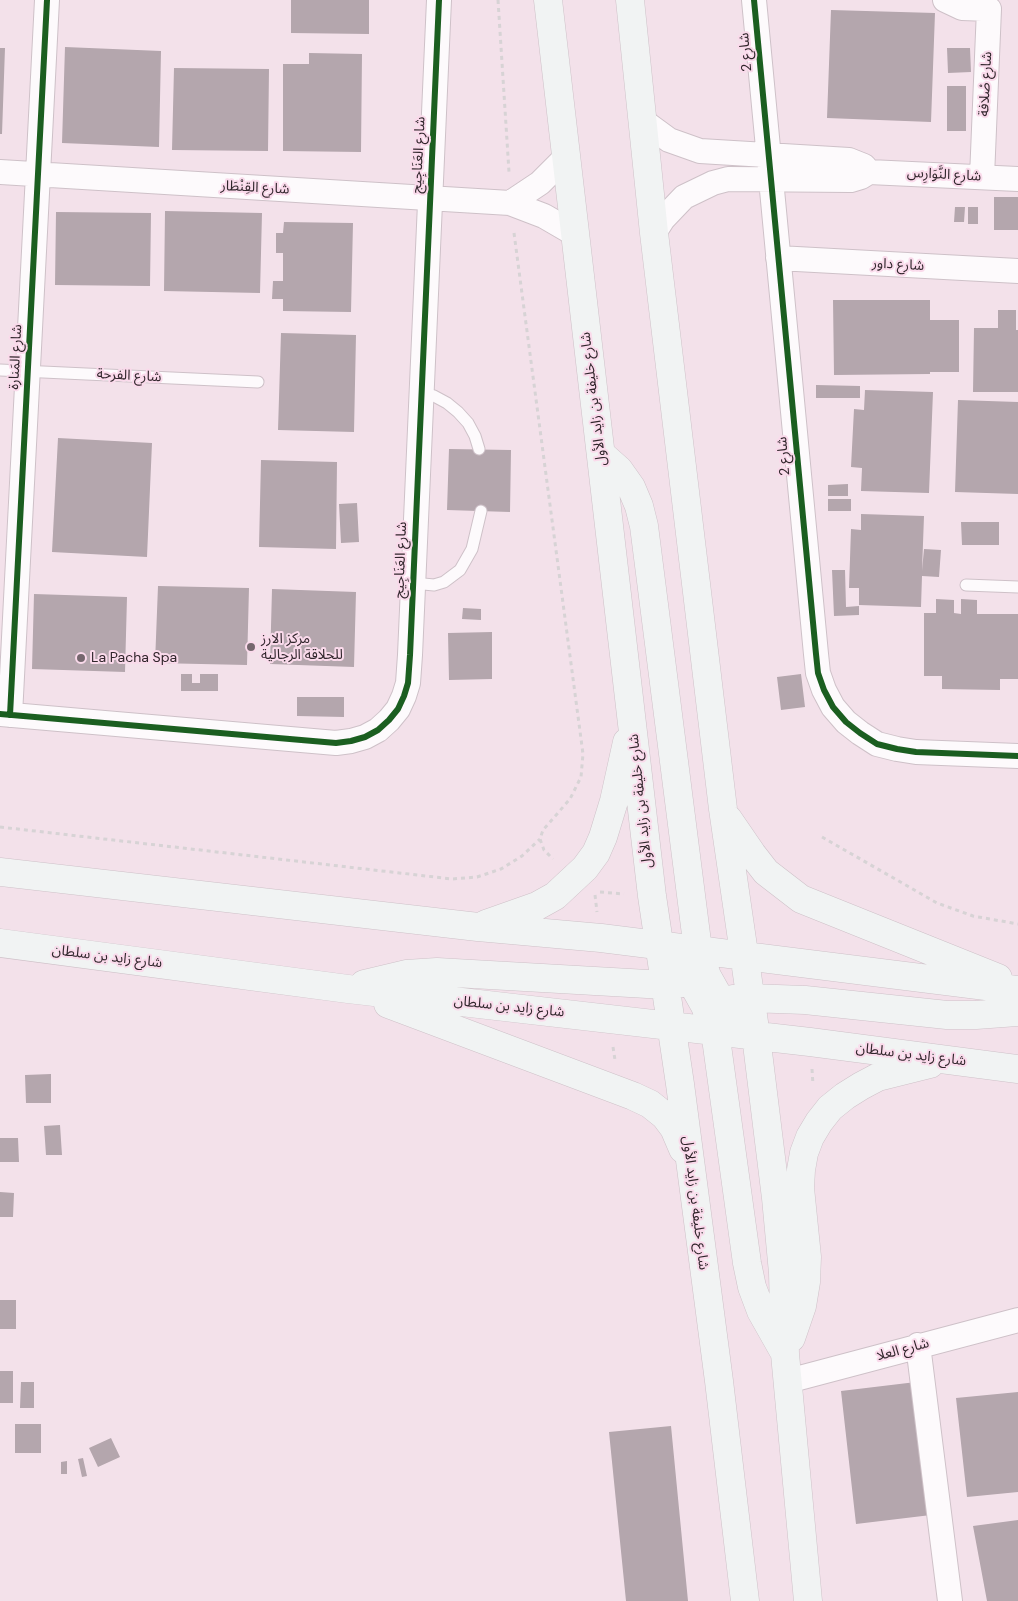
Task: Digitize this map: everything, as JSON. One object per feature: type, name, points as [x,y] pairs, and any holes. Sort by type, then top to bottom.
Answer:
[{"type":"main road","name":"شارع خليفة بن زايد الأول","points":[[548,0],[652,896],[659,945],[688,981],[672,1026],[719,1381],[745,1601]]},
{"type":"main road","points":[[630,0],[654,233],[723,809],[756,1036],[778,1217],[783,1273],[785,1354],[808,1601]]},
{"type":"main road","points":[[601,454],[620,470],[631,487],[639,506],[644,526],[698,950],[688,981]]},
{"type":"main road","points":[[478,927],[537,906],[555,896],[576,878],[596,853],[614,801],[632,720]]},
{"type":"main road","points":[[723,809],[766,872],[802,900],[1018,986]]},
{"type":"main road","points":[[0,872],[478,927],[601,938],[1018,990]]},
{"type":"main road","name":"شارع زايد بن سلطان","points":[[0,943],[348,989],[672,1026],[714,1013],[756,1036],[1018,1068]]},
{"type":"main road","points":[[348,989],[406,974],[437,972],[688,981],[732,964],[744,955]]},
{"type":"main road","points":[[688,981],[714,1013],[746,1263],[761,1311],[785,1354]]},
{"type":"main road","points":[[348,989],[613,1088],[650,1104],[665,1116],[674,1128],[691,1169]]},
{"type":"main road","points":[[714,1013],[750,998],[805,1000],[947,1015],[1018,1012]]},
{"type":"main road","points":[[785,1354],[795,1331],[806,1282],[807,1257],[800,1179],[804,1153],[810,1137],[830,1108],[861,1086],[878,1077],[948,1060]]},
{"type":"street","name":"شارع المَنارة","points":[[5,714],[28,372],[47,0]]},
{"type":"street","name":"شارع العَنَاجِيج","points":[[5,714],[336,743],[365,737],[378,730],[398,709],[408,683],[439,0]]},
{"type":"street","name":"شارع 2","points":[[754,0],[818,673],[833,707],[860,734],[877,744],[897,750],[916,752],[1018,756]]},
{"type":"street","points":[[945,0],[962,8],[997,5]]},
{"type":"street","name":"شارع صْلافة","points":[[982,177],[997,5]]},
{"type":"street","name":"شارع النَّوَارِس","points":[[642,121],[668,140],[700,151],[849,160],[864,166],[869,172]]},
{"type":"street","points":[[510,203],[540,183],[565,158]]},
{"type":"street","name":"شارع القِنْطَار","points":[[0,172],[510,203],[544,216],[575,234]]},
{"type":"street","name":"شارع النَّوَارِس","points":[[654,233],[673,207],[684,196],[728,179],[851,180],[862,177],[869,172],[1018,179]]},
{"type":"street","name":"شارع داور","points":[[778,258],[1018,271]]},
{"type":"street","name":"شارع العلا","points":[[788,1381],[1018,1320]]},
{"type":"street","points":[[918,1345],[950,1601]]},
{"type":"lane","name":"شارع الفرحة","points":[[0,370],[258,382]]},
{"type":"lane","points":[[421,392],[447,403],[458,412],[468,423],[475,436],[479,450]]},
{"type":"lane","points":[[413,584],[434,585],[444,582],[460,570],[472,549],[482,511]]},
{"type":"lane","points":[[966,585],[1018,587]]},
{"type":"path","points":[[0,827],[452,879],[477,877],[501,869],[522,856],[540,839],[543,830],[570,799],[581,777],[583,754],[510,203],[498,0]]},
{"type":"path","points":[[822,837],[937,903],[973,916],[1018,924]]},
{"type":"path","points":[[540,839],[544,850],[595,892],[601,938]]},
{"type":"path","points":[[610,1018],[617,1076],[613,1088]]},
{"type":"building","points":[[291,0],[369,0],[369,34],[291,33]]},
{"type":"building","points":[[831,10],[935,13],[931,122],[827,118]]},
{"type":"building","points":[[65,47],[161,51],[159,147],[62,143]]},
{"type":"building","points":[[0,48],[5,48],[2,134],[0,134]]},
{"type":"building","points":[[947,48],[970,48],[971,72],[948,73]]},
{"type":"building","points":[[309,53],[362,54],[361,152],[283,151],[283,64],[309,64]]},
{"type":"building","points":[[174,68],[269,69],[268,151],[172,150]]},
{"type":"building","points":[[947,86],[966,86],[966,131],[947,131]]},
{"type":"building","points":[[994,197],[1018,197],[1018,230],[994,230]]},
{"type":"building","points":[[955,207],[965,207],[964,222],[954,222]]},
{"type":"building","points":[[968,207],[978,207],[978,224],[968,224]]},
{"type":"building","points":[[165,211],[262,213],[260,293],[164,291]]},
{"type":"building","points":[[56,212],[151,213],[150,286],[55,285]]},
{"type":"building","points":[[284,222],[353,223],[351,312],[283,311],[283,299],[272,299],[273,281],[283,281],[283,253],[276,253],[276,233],[283,233]]},
{"type":"building","points":[[833,300],[930,300],[930,320],[959,320],[959,372],[834,375]]},
{"type":"building","points":[[998,310],[1016,310],[1016,330],[1018,330],[1018,392],[973,392],[974,328],[998,328]]},
{"type":"building","points":[[281,333],[356,335],[354,432],[278,430]]},
{"type":"building","points":[[816,385],[860,386],[860,398],[816,398]]},
{"type":"building","points":[[865,390],[933,392],[929,493],[861,491],[862,468],[851,467],[854,409],[864,410]]},
{"type":"building","points":[[958,400],[1018,402],[1018,494],[955,492]]},
{"type":"building","points":[[58,438],[152,443],[147,557],[52,552]]},
{"type":"building","points":[[449,449],[511,450],[510,512],[447,510]]},
{"type":"building","points":[[261,460],[337,462],[336,549],[259,547]]},
{"type":"building","points":[[848,484],[848,496],[828,496],[828,485]]},
{"type":"building","points":[[828,499],[851,499],[851,511],[828,511]]},
{"type":"building","points":[[357,503],[359,542],[341,543],[339,504]]},
{"type":"building","points":[[861,514],[924,516],[922,571],[924,549],[941,550],[939,577],[922,576],[921,607],[859,605],[859,588],[849,588],[851,529],[861,530]]},
{"type":"building","points":[[961,522],[999,522],[999,545],[962,545]]},
{"type":"building","points":[[832,570],[845,570],[846,607],[859,606],[859,615],[834,616]]},
{"type":"building","points":[[158,586],[249,588],[247,665],[155,663]]},
{"type":"building","points":[[272,589],[356,592],[354,667],[270,664]]},
{"type":"building","points":[[34,594],[127,597],[125,672],[32,669]]},
{"type":"building","points":[[936,599],[954,600],[954,613],[961,614],[961,599],[977,600],[977,614],[1018,614],[1018,679],[1000,679],[1000,690],[942,689],[942,676],[924,676],[924,613],[936,613]]},
{"type":"building","points":[[463,608],[481,609],[481,620],[462,619]]},
{"type":"building","points":[[492,632],[492,679],[449,680],[448,633]]},
{"type":"building","points":[[181,674],[192,674],[192,683],[200,683],[200,674],[218,674],[218,691],[181,691]]},
{"type":"building","points":[[801,674],[805,707],[781,710],[777,677]]},
{"type":"building","points":[[297,697],[344,697],[344,717],[297,716]]},
{"type":"building","points":[[51,1074],[51,1103],[26,1103],[25,1075]]},
{"type":"building","points":[[60,1125],[62,1155],[46,1155],[44,1126]]},
{"type":"building","points":[[0,1138],[18,1138],[19,1162],[0,1162]]},
{"type":"building","points":[[0,1192],[14,1193],[13,1217],[0,1217]]},
{"type":"building","points":[[0,1300],[16,1300],[16,1329],[0,1329]]},
{"type":"building","points":[[0,1371],[13,1371],[13,1403],[0,1403]]},
{"type":"building","points":[[21,1382],[34,1382],[34,1408],[20,1408]]},
{"type":"building","points":[[916,1382],[931,1515],[856,1524],[841,1391]]},
{"type":"building","points":[[1018,1392],[1018,1492],[967,1497],[956,1398]]},
{"type":"building","points":[[15,1424],[41,1424],[41,1453],[15,1453]]},
{"type":"building","points":[[671,1426],[688,1601],[626,1601],[609,1432]]},
{"type":"building","points":[[111,1438],[120,1457],[98,1467],[89,1448]]},
{"type":"building","points":[[83,1458],[87,1476],[82,1477],[78,1459]]},
{"type":"building","points":[[67,1461],[67,1474],[61,1474],[61,1462]]},
{"type":"building","points":[[1018,1520],[1018,1601],[987,1601],[973,1526]]},
{"type":"cycle path","points":[[10,715],[47,0]]},
{"type":"cycle path","points":[[0,714],[336,743],[365,737],[378,730],[398,709],[408,683],[410,655],[439,0]]},
{"type":"cycle path","points":[[754,0],[818,673],[833,707],[846,722],[877,744],[916,752],[1018,756]]},
{"type":"place","name":"مركز الارز للحلاقة الرجالية","points":[[251,647]]},
{"type":"place","name":"La Pacha Spa","points":[[81,658]]}]
